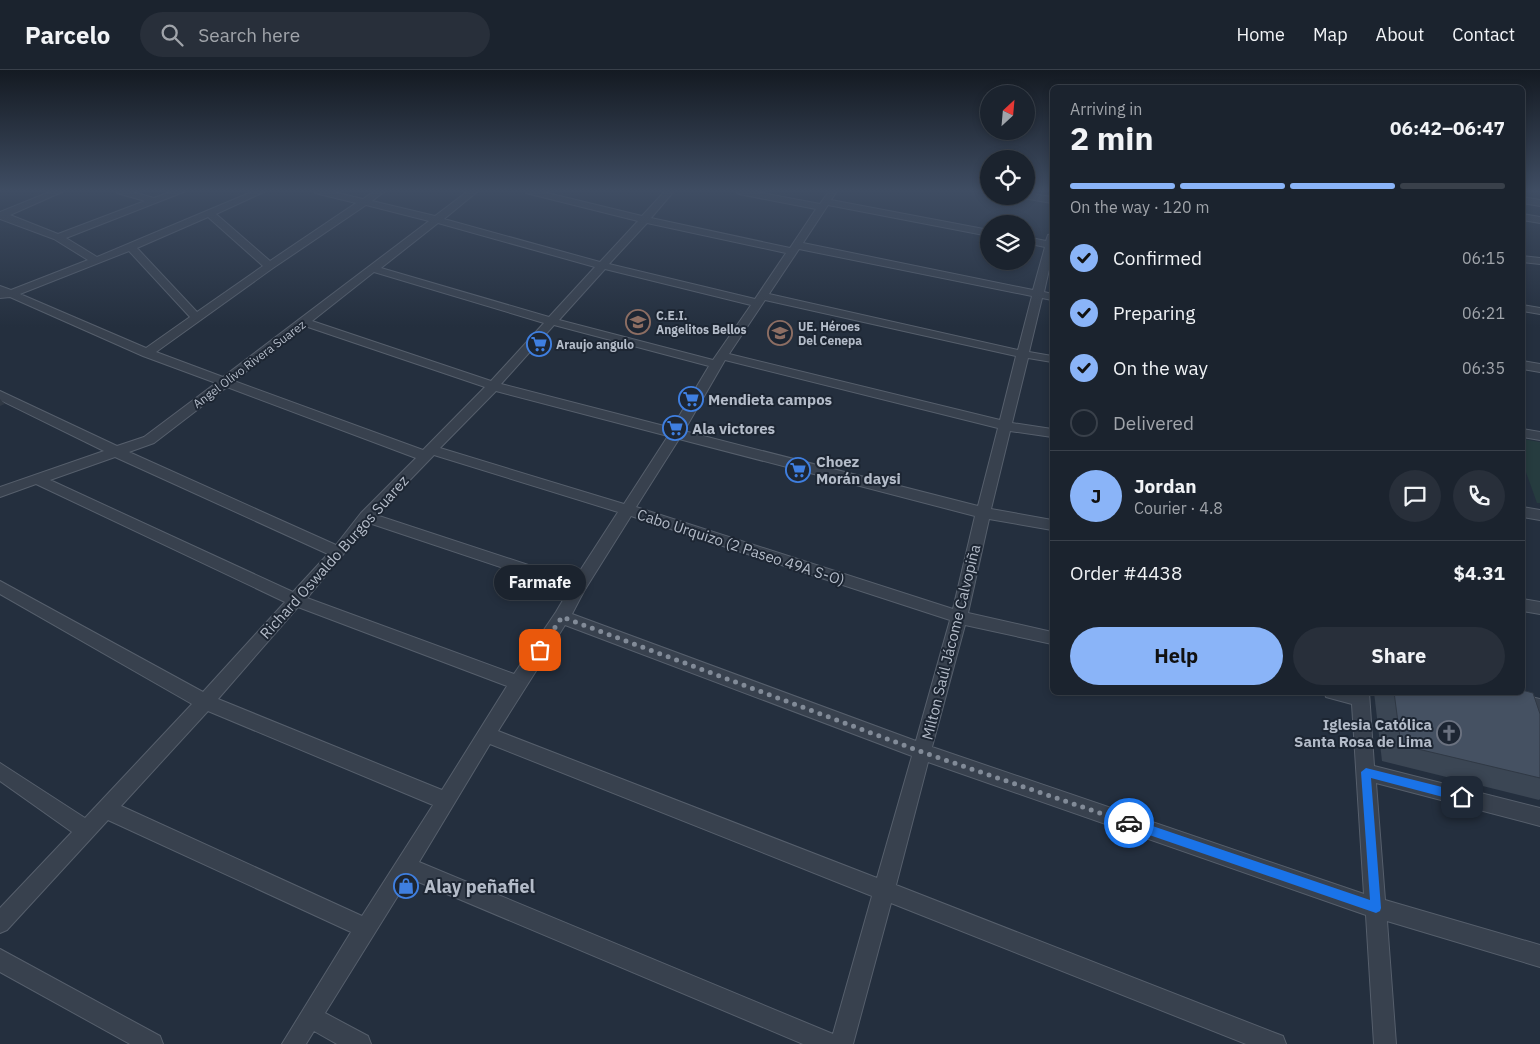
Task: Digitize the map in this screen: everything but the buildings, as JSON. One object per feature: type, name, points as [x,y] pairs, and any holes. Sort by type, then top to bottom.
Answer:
[{"type":"street","points":[[3,294],[97,261],[156,236]]},
{"type":"street","points":[[236,236],[269,266]]},
{"type":"street","points":[[147,353],[313,236]]},
{"type":"street","name":"Angel Olivo Rivera Suarez","points":[[0,492],[149,440],[416,236]]},
{"type":"street","points":[[496,236],[603,266],[1050,359]]},
{"type":"street","name":"Richard Oswaldo Burgos Suarez","points":[[0,923],[296,600],[366,517],[493,386],[629,236]]},
{"type":"street","points":[[734,236],[1045,296]]},
{"type":"street","points":[[293,1044],[446,801],[518,682],[562,617],[578,587],[676,433],[719,360],[801,236]]},
{"type":"street","points":[[58,237],[97,261]]},
{"type":"street","points":[[1035,241],[1050,242]]},
{"type":"street","points":[[131,247],[197,318]]},
{"type":"street","name":"Milton Saúl Jácome Calvopiña","points":[[842,1044],[959,617],[1022,354],[1045,296],[1050,257]]},
{"type":"street","points":[[1525,259],[1540,261]]},
{"type":"street","points":[[374,269],[551,321],[1005,426],[1050,433]]},
{"type":"street","name":"Cabo Urquizo (2 Paseo 49A S-O)","points":[[3,294],[226,383],[428,453],[628,510],[959,617],[1050,638]]},
{"type":"street","points":[[1525,308],[1540,311]]},
{"type":"street","points":[[305,322],[493,386],[983,513],[1050,525]]},
{"type":"street","points":[[1525,366],[1540,368]]},
{"type":"street","points":[[0,395],[117,452],[338,552]]},
{"type":"street","points":[[1525,434],[1540,436]]},
{"type":"street","points":[[38,480],[296,600],[518,682]]},
{"type":"street","points":[[1525,512],[1540,515]]},
{"type":"street","points":[[366,517],[578,587]]},
{"type":"street","points":[[0,587],[204,702],[446,801]]},
{"type":"street","points":[[1525,606],[1540,608]]},
{"type":"street","points":[[562,617],[922,752],[1376,908],[1540,956]]},
{"type":"street","points":[[1361,695],[1385,1044]]},
{"type":"street","points":[[1490,695],[1540,707]]},
{"type":"street","points":[[487,734],[1275,1044]]},
{"type":"street","points":[[0,771],[86,830]]},
{"type":"street","points":[[1366,772],[1540,817]]},
{"type":"street","points":[[106,809],[365,928]]},
{"type":"street","points":[[405,866],[830,1044]]},
{"type":"street","points":[[0,960],[152,1044]]},
{"type":"street","points":[[310,1018],[360,1044]]},
{"type":"green space","points":[[1525,440],[1540,442],[1540,503],[1537,503],[1525,470]]},
{"type":"way so far","points":[[540,650],[562,617],[922,752],[1129,823]]},
{"type":"place","name":"C.E.I. Angelitos Bellos","points":[[638,322]]},
{"type":"place","name":"UE. Héroes Del Cenepa","points":[[780,333]]},
{"type":"place","name":"Araujo angulo","points":[[539,344]]},
{"type":"place","name":"Mendieta campos","points":[[691,399]]},
{"type":"place","name":"Ala victores","points":[[675,428]]},
{"type":"place","name":"Choez Morán daysi","points":[[798,470]]},
{"type":"place","name":"Farmafe","points":[[540,650]]},
{"type":"place","name":"Iglesia Católica Santa Rosa de Lima","points":[[1449,733]]},
{"type":"place","name":"Alay peñafiel","points":[[406,886]]},
{"type":"route","points":[[1129,823],[1376,908],[1366,772],[1462,797]]}]
